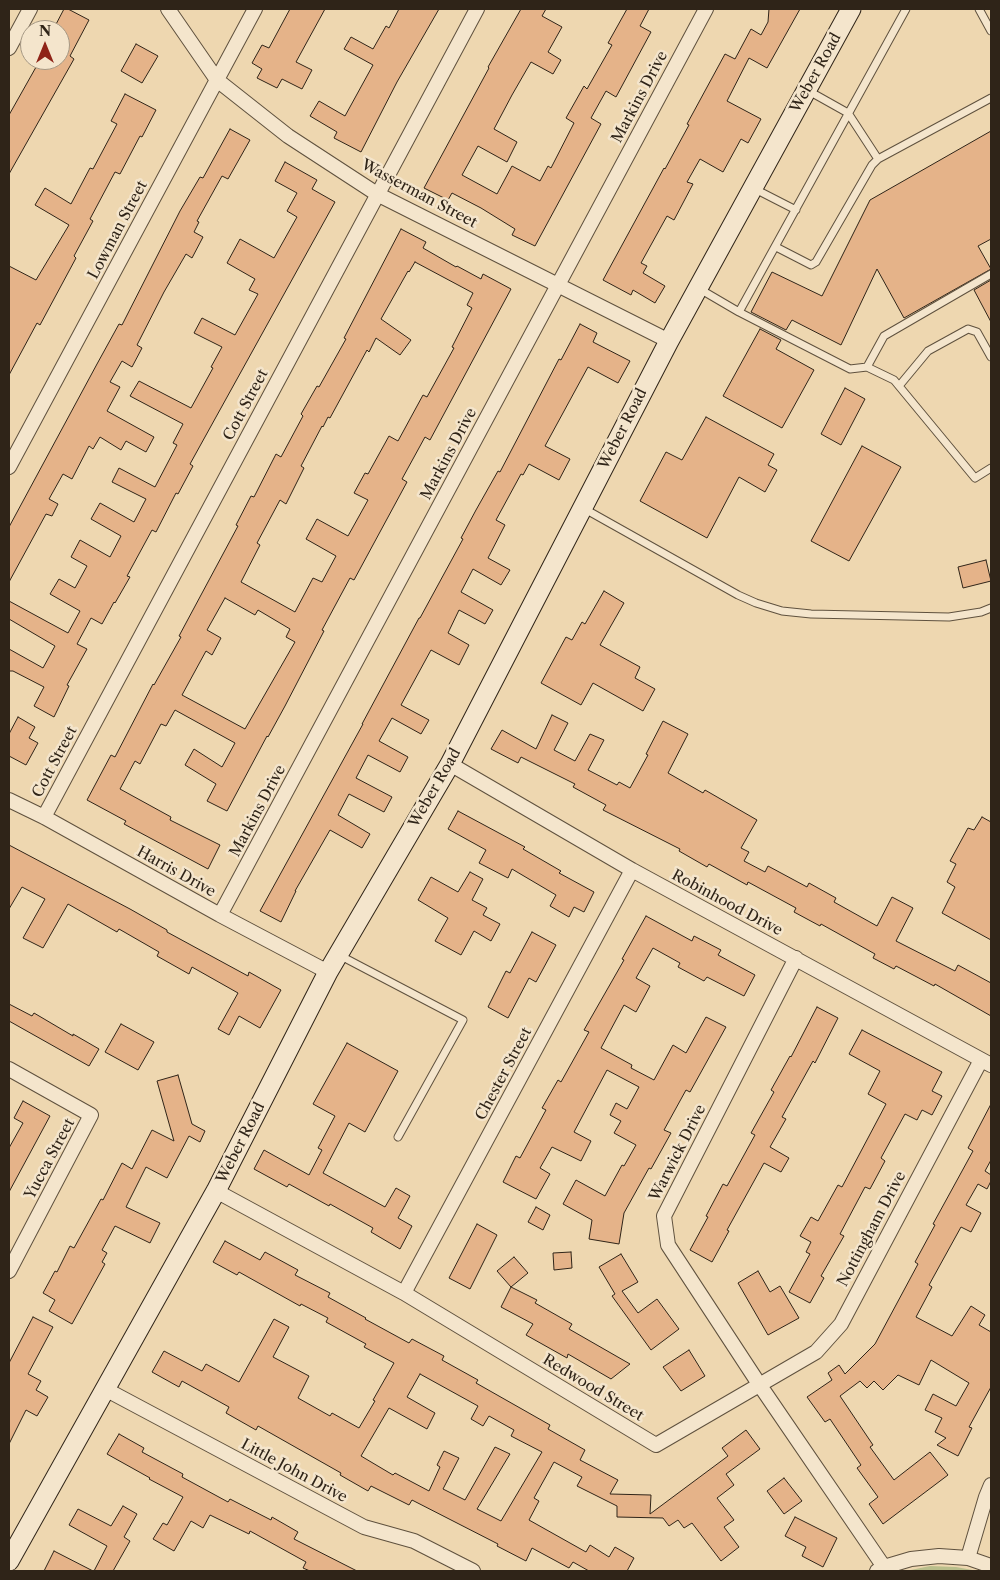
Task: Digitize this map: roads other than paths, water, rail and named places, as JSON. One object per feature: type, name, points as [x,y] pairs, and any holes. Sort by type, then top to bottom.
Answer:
[{"type":"main road","name":"Weber Road","points":[[9,1562],[216,1191],[328,972],[450,764],[669,341],[851,9]]},
{"type":"street","points":[[9,48],[30,9]]},
{"type":"street","name":"Wasserman Street","points":[[168,9],[217,80],[288,136],[377,194],[669,341]]},
{"type":"street","name":"Lowman Street","points":[[9,467],[255,9]]},
{"type":"street","name":"Cott Street","points":[[44,817],[477,9]]},
{"type":"street","name":"Markins Drive","points":[[220,915],[706,9]]},
{"type":"street","name":"Robinhood Drive","points":[[450,764],[632,870],[986,1063]]},
{"type":"street","name":"Harris Drive","points":[[9,800],[44,817],[220,915],[328,972]]},
{"type":"street","name":"Chester Street","points":[[404,1293],[632,870]]},
{"type":"street","name":"Warwick Drive","points":[[759,1384],[668,1245],[664,1216],[796,958]]},
{"type":"street","name":"Nottingham Drive","points":[[759,1384],[816,1352],[841,1324],[986,1063]]},
{"type":"street","name":"Yucca Street","points":[[9,1069],[91,1116],[9,1271]]},
{"type":"street","name":"Redwood Street","points":[[216,1191],[404,1293],[656,1445],[759,1384]]},
{"type":"street","points":[[759,1384],[881,1569],[911,1559],[939,1556],[968,1558],[991,1566]]},
{"type":"street","name":"Little John Drive","points":[[105,1389],[364,1527],[414,1541],[473,1571]]},
{"type":"street","points":[[968,1558],[991,1485]]},
{"type":"lane","points":[[739,312],[906,9]]},
{"type":"lane","points":[[979,9],[991,31]]},
{"type":"lane","points":[[806,90],[848,113],[878,159]]},
{"type":"lane","points":[[776,247],[811,265],[816,262],[872,165],[878,159],[991,98]]},
{"type":"lane","points":[[753,188],[796,210]]},
{"type":"lane","points":[[867,367],[884,336],[991,274]]},
{"type":"lane","points":[[698,288],[739,312],[850,369],[867,367],[894,380],[975,478],[991,468]]},
{"type":"lane","points":[[899,386],[928,351],[968,329],[976,332],[991,357]]},
{"type":"lane","points":[[583,508],[738,595],[782,611],[811,614],[948,616],[981,612],[991,608]]},
{"type":"lane","points":[[338,955],[463,1020],[398,1137]]}]
